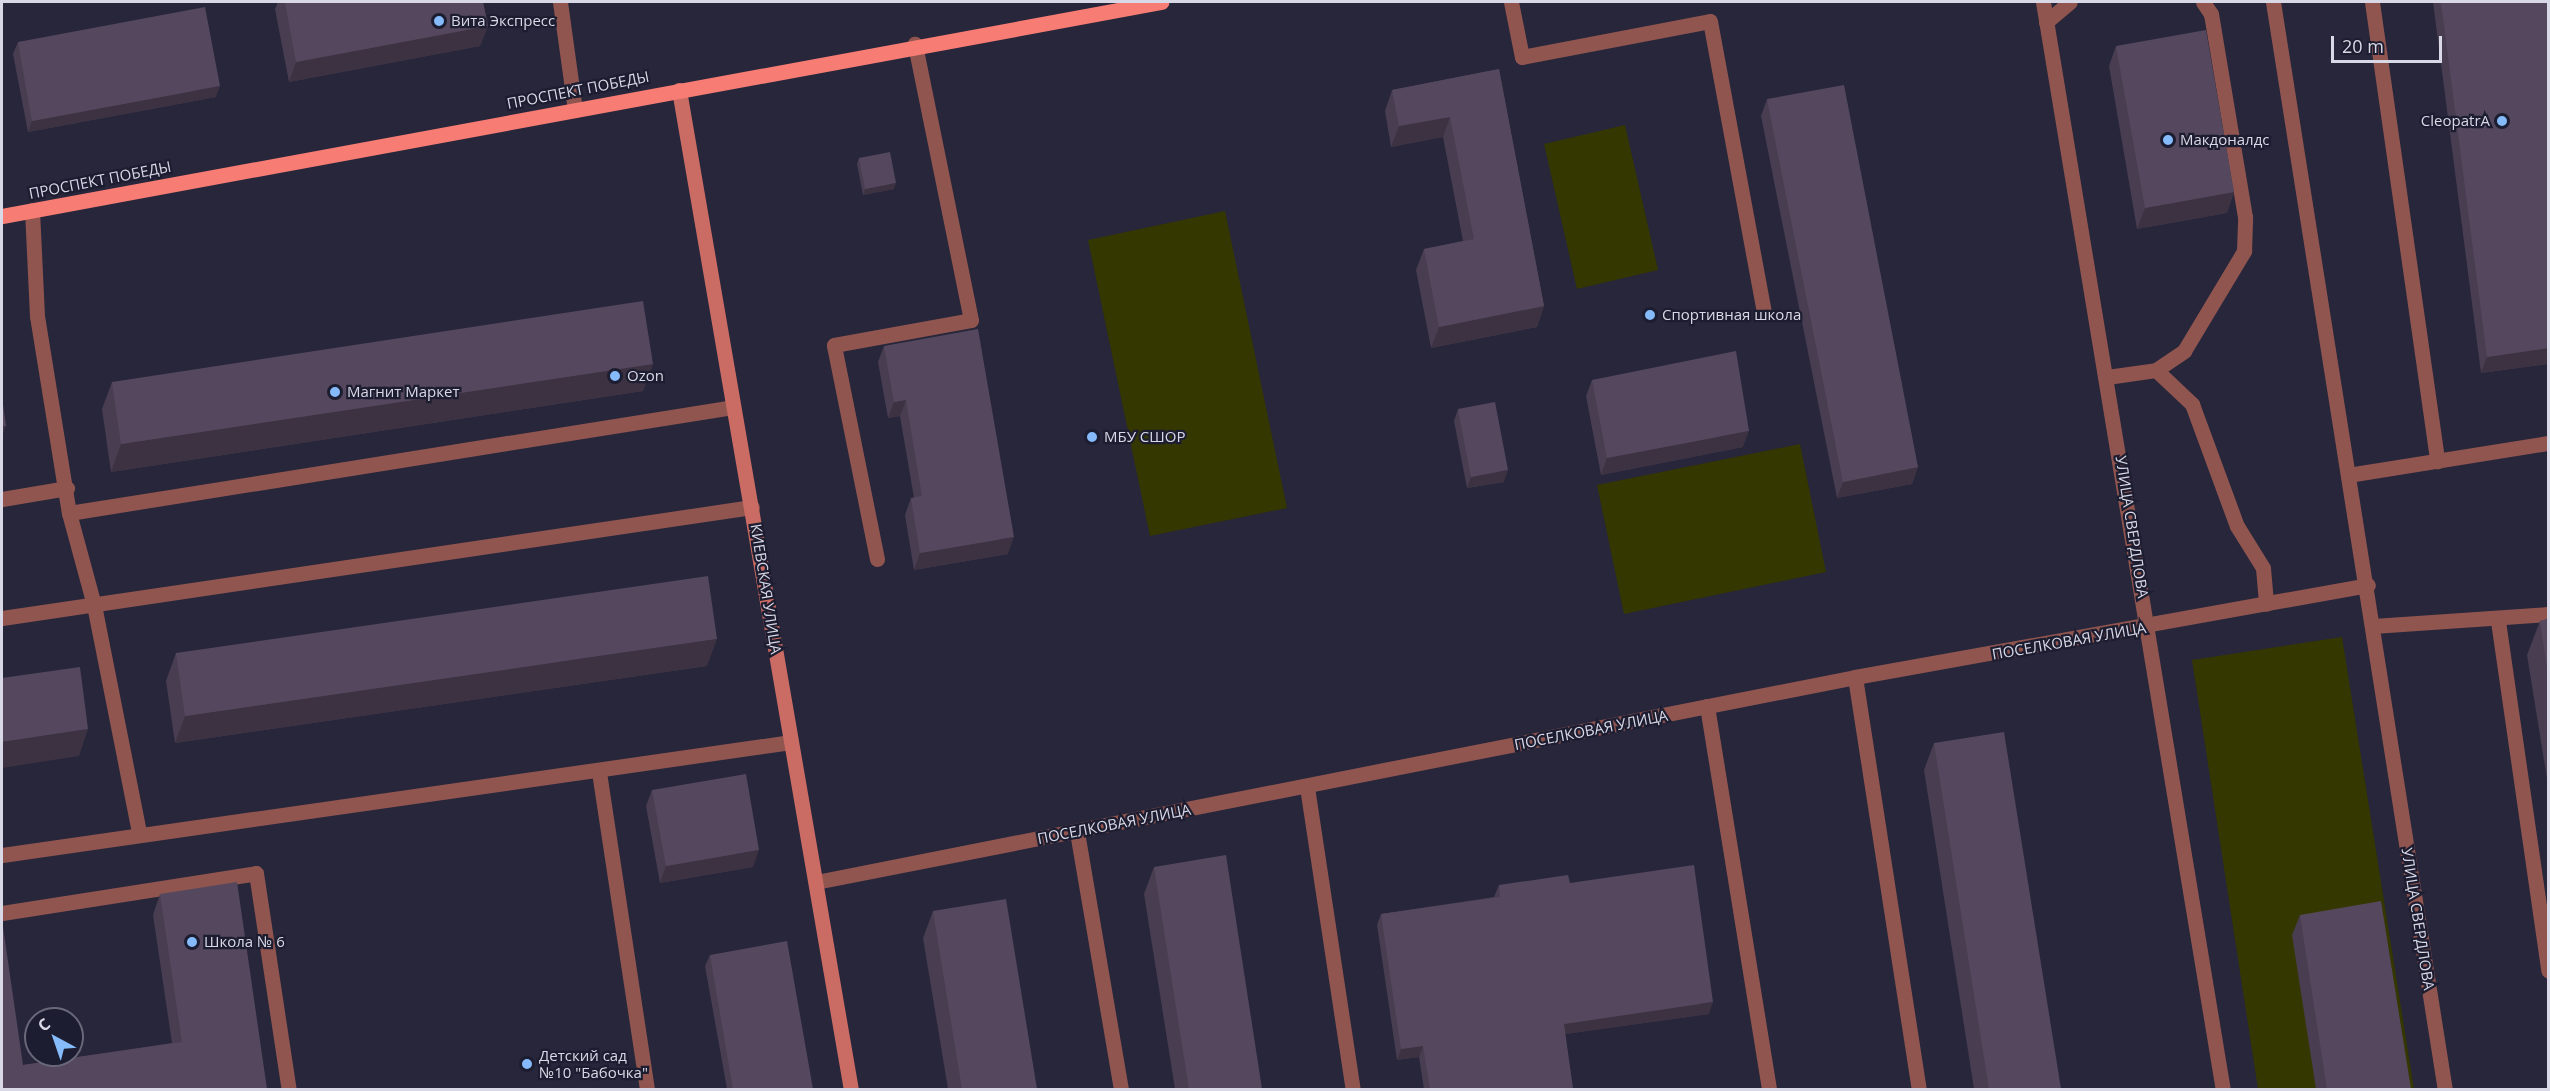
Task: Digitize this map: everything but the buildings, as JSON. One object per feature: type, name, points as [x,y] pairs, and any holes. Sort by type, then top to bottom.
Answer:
[{"type":"main road","name":"ПРОСПЕКТ ПОБЕДЫ","points":[[2,216],[575,110],[915,44],[1161,2]]},
{"type":"main road","name":"КИЕВСКАЯ УЛИЦА","points":[[679,90],[851,1089]]},
{"type":"street","points":[[560,2],[575,110]]},
{"type":"street","points":[[1511,2],[1522,57],[1710,21],[1764,312]]},
{"type":"street","name":"УЛИЦА СВЕРДЛОВА","points":[[2043,2],[2107,377],[2223,1089]]},
{"type":"street","points":[[2046,22],[2070,2]]},
{"type":"street","points":[[2107,377],[2156,370],[2184,351],[2244,251],[2245,217],[2211,14],[2203,2]]},
{"type":"street","name":"УЛИЦА СВЕРДЛОВА","points":[[2273,2],[2348,475],[2368,585],[2445,1089]]},
{"type":"street","points":[[2372,2],[2437,461]]},
{"type":"street","points":[[877,559],[834,345],[971,320],[915,44]]},
{"type":"street","points":[[32,210],[37,316],[69,513],[94,604],[138,833]]},
{"type":"street","points":[[2156,370],[2192,404],[2236,526],[2263,568],[2266,604]]},
{"type":"street","points":[[69,513],[733,407]]},
{"type":"street","points":[[2348,475],[2548,443]]},
{"type":"street","points":[[2,499],[66,488]]},
{"type":"street","points":[[2,618],[752,507]]},
{"type":"street","name":"ПОСЕЛКОВАЯ УЛИЦА","points":[[816,882],[1307,787],[1855,677],[2148,627],[2368,585]]},
{"type":"street","points":[[2373,626],[2498,621],[2548,614]]},
{"type":"street","points":[[2498,621],[2548,970]]},
{"type":"street","points":[[1855,677],[1919,1089]]},
{"type":"street","points":[[1707,706],[1769,1089]]},
{"type":"street","points":[[2,855],[138,833],[599,772],[791,742]]},
{"type":"street","points":[[599,772],[646,1089]]},
{"type":"street","points":[[1307,787],[1353,1089]]},
{"type":"street","points":[[1077,832],[1121,1089]]},
{"type":"street","points":[[2,913],[256,873],[289,1089]]},
{"type":"shaded area","points":[[1625,125],[1658,270],[1577,289],[1544,144]]},
{"type":"shaded area","points":[[1225,211],[1287,508],[1150,536],[1088,240]]},
{"type":"shaded area","points":[[1800,444],[1826,572],[1624,614],[1597,485]]},
{"type":"shaded area","points":[[2342,637],[2414,1089],[2258,1089],[2192,660]]},
{"type":"place","name":"Вита Экспресс","points":[[439,21]]},
{"type":"place","name":"CleopatrA","points":[[2502,121]]},
{"type":"place","name":"Макдоналдс","points":[[2168,140]]},
{"type":"place","name":"Спортивная школа","points":[[1650,315]]},
{"type":"place","name":"Ozon","points":[[615,376]]},
{"type":"place","name":"Магнит Маркет","points":[[335,392]]},
{"type":"place","name":"МБУ СШОР","points":[[1092,437]]},
{"type":"place","name":"Школа № 6","points":[[192,942]]},
{"type":"place","name":"Детский сад №10 \"Бабочка\"","points":[[527,1064]]}]
